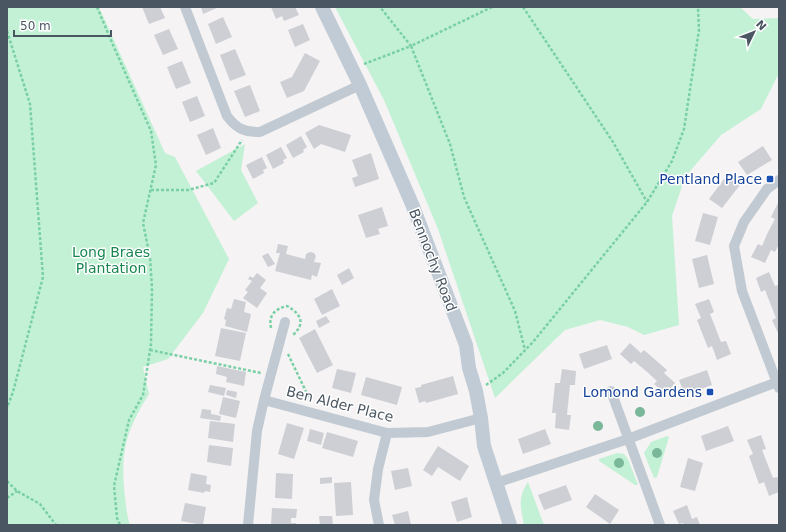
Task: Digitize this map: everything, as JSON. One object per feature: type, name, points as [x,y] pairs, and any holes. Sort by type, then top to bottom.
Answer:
[{"type":"street","points":[[184,7],[228,116],[234,125],[247,132],[260,132],[360,86]]},
{"type":"street","name":"Bennochy Road","points":[[322,7],[352,68],[412,204],[466,345],[469,368],[476,391],[481,418],[484,446],[510,525]]},
{"type":"street","points":[[496,483],[628,439],[778,385],[742,291],[734,246],[744,222],[767,189],[779,180]]},
{"type":"street","name":"Ben Alder Place","points":[[248,525],[257,431],[285,322]]},
{"type":"street","points":[[611,391],[660,525]]},
{"type":"street","name":"Ben Alder Place","points":[[264,400],[387,433],[428,432],[481,418]]},
{"type":"street","points":[[379,525],[374,500],[378,469],[387,433]]},
{"type":"path","points":[[98,7],[151,131],[156,165],[143,223],[150,257],[152,288],[150,350],[143,395],[129,420],[114,486],[117,518],[120,525]]},
{"type":"path","points":[[380,7],[411,46],[450,144],[464,197],[515,311],[525,350]]},
{"type":"path","points":[[352,68],[411,46],[492,7]]},
{"type":"path","points":[[523,7],[613,142],[647,202]]},
{"type":"path","points":[[484,386],[503,373],[525,350],[647,202],[672,162],[684,129],[699,30],[698,7]]},
{"type":"path","points":[[7,31],[30,104],[43,277],[13,392],[7,408]]},
{"type":"path","points":[[151,190],[188,190],[214,183],[247,132]]},
{"type":"path","points":[[272,332],[270,325],[271,317],[275,310],[288,306],[299,314],[301,321],[299,328],[289,338]]},
{"type":"path","points":[[286,349],[313,406]]},
{"type":"path","points":[[150,350],[265,374]]},
{"type":"path","points":[[7,481],[16,491],[40,504],[56,525]]},
{"type":"path","points":[[7,498],[16,491]]},
{"type":"green space","name":"Long Braes Plantation","points":[[7,7],[99,7],[165,153],[175,157],[229,259],[203,313],[168,359],[143,367],[149,394],[134,420],[126,444],[123,468],[126,508],[130,525],[7,525]]},
{"type":"green space","points":[[335,7],[740,7],[753,19],[779,18],[779,73],[761,109],[721,135],[685,177],[672,216],[679,325],[644,335],[628,327],[600,320],[565,330],[495,398],[438,229],[384,100]]},
{"type":"green space","points":[[245,144],[241,170],[258,203],[234,221],[196,171]]},
{"type":"green space","points":[[667,436],[669,437],[657,477],[654,478],[644,453],[651,442]]},
{"type":"green space","points":[[617,453],[624,454],[628,459],[638,485],[635,485],[599,461],[599,459]]},
{"type":"green space","points":[[528,482],[544,525],[524,525],[521,498]]},
{"type":"building","points":[[142,7],[160,7],[165,18],[149,24]]},
{"type":"building","points":[[201,7],[219,7],[203,14]]},
{"type":"building","points":[[271,7],[295,7],[299,15],[284,21],[282,16],[276,19]]},
{"type":"building","points":[[223,17],[232,37],[216,44],[208,24]]},
{"type":"building","points":[[303,24],[310,40],[295,47],[288,30]]},
{"type":"building","points":[[169,29],[178,49],[163,55],[154,35]]},
{"type":"building","points":[[235,49],[246,75],[230,81],[220,55]]},
{"type":"building","points":[[305,53],[320,61],[304,91],[287,98],[280,82],[292,77]]},
{"type":"building","points":[[182,61],[191,83],[176,89],[167,67]]},
{"type":"building","points":[[250,85],[260,111],[245,117],[234,91]]},
{"type":"building","points":[[197,96],[205,116],[190,122],[182,102]]},
{"type":"building","points":[[319,125],[351,135],[345,152],[321,144],[314,149],[305,133]]},
{"type":"building","points":[[213,128],[221,148],[206,155],[197,135]]},
{"type":"building","points":[[301,136],[307,147],[303,150],[304,152],[293,158],[286,145]]},
{"type":"building","points":[[763,146],[772,160],[747,175],[738,162]]},
{"type":"building","points":[[281,147],[287,158],[283,160],[284,163],[273,169],[266,155]]},
{"type":"building","points":[[371,153],[379,179],[355,187],[352,178],[358,176],[352,160]]},
{"type":"building","points":[[262,157],[267,168],[263,170],[264,173],[253,179],[246,165]]},
{"type":"building","points":[[727,175],[740,185],[722,208],[709,199]]},
{"type":"building","points":[[778,203],[779,244],[775,252],[771,250],[765,263],[751,257],[758,244],[762,246],[775,219],[771,217]]},
{"type":"building","points":[[382,207],[388,226],[378,229],[380,234],[366,238],[358,215]]},
{"type":"building","points":[[703,213],[718,217],[710,245],[695,241]]},
{"type":"building","points":[[278,244],[288,246],[286,254],[305,259],[306,254],[310,252],[314,253],[316,256],[314,262],[321,263],[317,277],[312,275],[311,280],[275,271],[280,253],[276,253]]},
{"type":"building","points":[[268,253],[275,264],[268,267],[262,256]]},
{"type":"building","points":[[707,255],[714,284],[699,288],[692,259]]},
{"type":"building","points":[[349,268],[354,278],[342,285],[337,275]]},
{"type":"building","points":[[769,272],[775,286],[779,285],[779,333],[772,320],[776,318],[765,290],[761,292],[756,278]]},
{"type":"building","points":[[257,273],[266,280],[260,288],[267,293],[257,308],[243,298],[248,292],[245,290],[252,281],[248,279],[250,276],[253,278]]},
{"type":"building","points":[[332,289],[340,306],[322,315],[314,299]]},
{"type":"building","points":[[234,299],[246,302],[244,312],[251,314],[247,332],[225,326],[226,320],[224,319],[227,308],[231,309]]},
{"type":"building","points":[[709,299],[714,312],[710,314],[721,342],[726,341],[731,354],[717,360],[712,346],[708,348],[697,320],[701,318],[695,304]]},
{"type":"building","points":[[326,316],[330,322],[319,328],[316,321]]},
{"type":"building","points":[[221,328],[246,333],[240,361],[215,356]]},
{"type":"building","points":[[315,329],[333,365],[317,373],[299,338]]},
{"type":"building","points":[[630,343],[641,353],[644,350],[667,370],[664,373],[675,383],[665,394],[654,384],[657,381],[646,371],[634,361],[631,364],[620,354]]},
{"type":"building","points":[[607,345],[612,359],[584,369],[579,354]]},
{"type":"building","points":[[217,366],[246,372],[244,386],[226,382],[227,377],[216,374]]},
{"type":"building","points":[[337,369],[356,373],[351,393],[332,388]]},
{"type":"building","points":[[562,369],[576,371],[575,385],[570,385],[567,415],[571,415],[569,430],[555,428],[556,413],[552,413],[555,383],[560,383]]},
{"type":"building","points":[[707,370],[712,385],[685,395],[679,380]]},
{"type":"building","points":[[453,376],[458,394],[426,403],[425,401],[419,403],[415,388]]},
{"type":"building","points":[[366,377],[402,387],[397,405],[361,395]]},
{"type":"building","points":[[210,385],[226,388],[224,396],[208,392]]},
{"type":"building","points":[[227,390],[237,392],[236,398],[226,395]]},
{"type":"building","points":[[223,397],[240,401],[236,418],[219,414]]},
{"type":"building","points":[[202,409],[211,410],[211,414],[221,416],[220,421],[200,418]]},
{"type":"building","points":[[210,421],[235,424],[233,442],[208,438]]},
{"type":"building","points":[[287,423],[304,428],[294,459],[278,454]]},
{"type":"building","points":[[728,426],[734,441],[706,451],[701,436]]},
{"type":"building","points":[[310,429],[324,433],[321,445],[307,441]]},
{"type":"building","points":[[545,429],[551,444],[523,454],[518,439]]},
{"type":"building","points":[[327,432],[358,441],[353,457],[322,448]]},
{"type":"building","points":[[761,435],[766,449],[762,450],[773,478],[777,477],[779,481],[779,492],[769,496],[764,482],[759,484],[749,456],[753,454],[747,440]]},
{"type":"building","points":[[209,445],[233,448],[231,466],[207,462]]},
{"type":"building","points":[[438,446],[469,466],[460,481],[438,467],[432,476],[423,470]]},
{"type":"building","points":[[688,458],[703,463],[695,491],[680,487]]},
{"type":"building","points":[[408,468],[412,486],[395,490],[391,471]]},
{"type":"building","points":[[191,473],[207,476],[206,484],[211,485],[210,492],[205,491],[204,493],[188,490]]},
{"type":"building","points":[[276,473],[293,474],[292,499],[275,498]]},
{"type":"building","points":[[332,477],[332,483],[320,484],[320,478]]},
{"type":"building","points":[[351,482],[353,515],[336,516],[334,483]]},
{"type":"building","points":[[566,485],[572,500],[544,510],[538,495]]},
{"type":"building","points":[[595,494],[619,510],[610,524],[586,507]]},
{"type":"building","points":[[467,497],[472,517],[457,522],[451,502]]},
{"type":"building","points":[[185,503],[206,507],[203,525],[181,521]]},
{"type":"building","points":[[687,505],[692,519],[697,517],[700,525],[679,524],[673,511]]},
{"type":"building","points":[[272,508],[297,509],[296,518],[291,518],[291,523],[296,523],[296,525],[271,525]]},
{"type":"building","points":[[408,511],[411,525],[395,525],[392,515]]},
{"type":"building","points":[[319,516],[332,516],[333,525],[320,525]]},
{"type":"place","name":"Pentland Place","points":[[770,179]]},
{"type":"place","name":"Lomond Gardens","points":[[710,392]]}]
